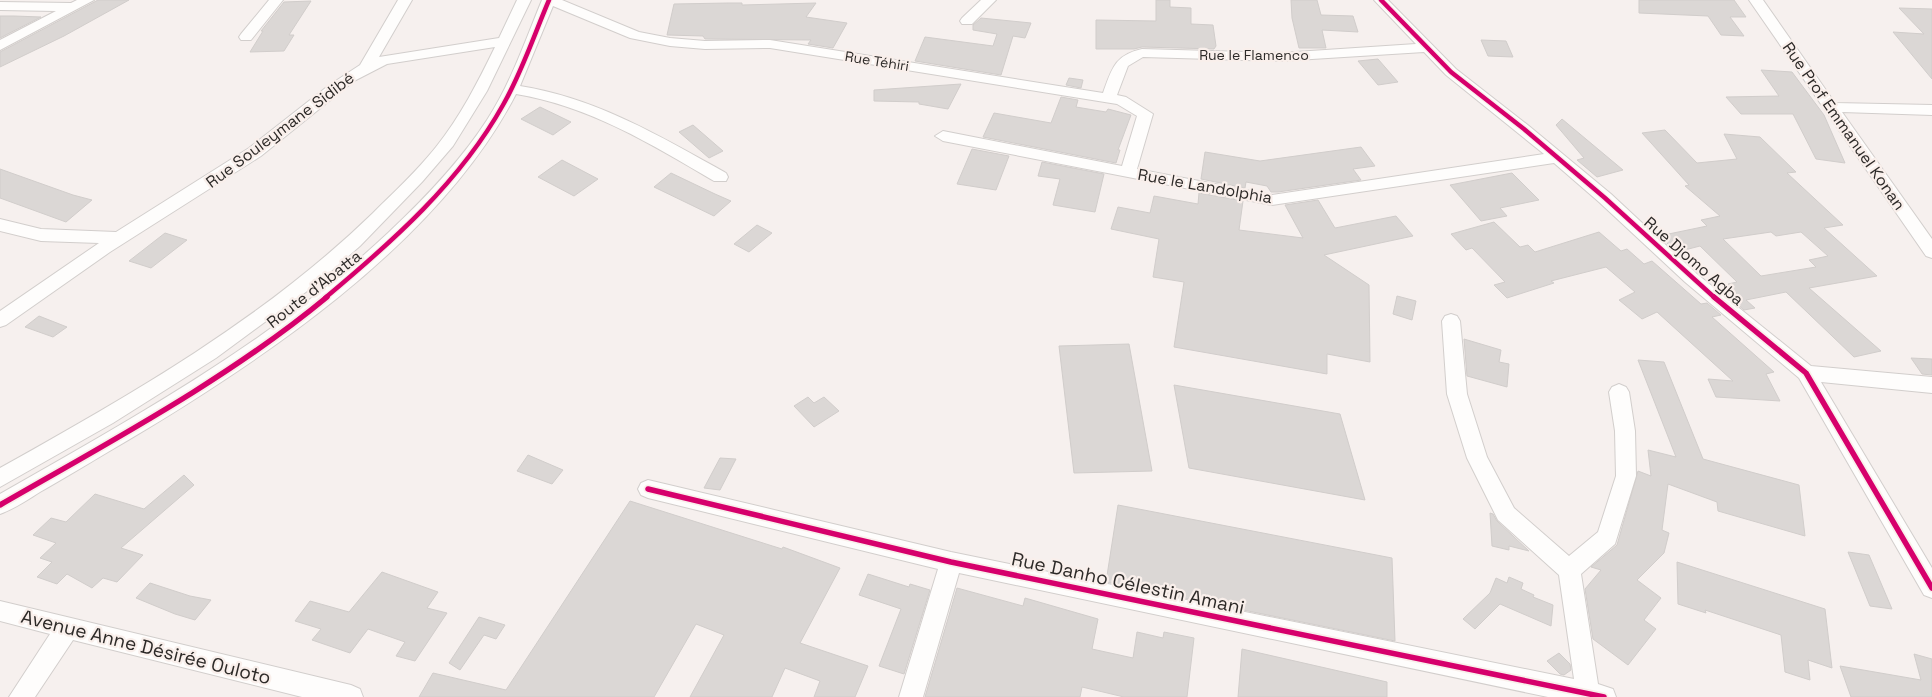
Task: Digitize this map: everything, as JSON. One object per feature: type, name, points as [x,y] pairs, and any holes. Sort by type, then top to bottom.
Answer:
[{"type":"street","points":[[0,46],[88,0]]},
{"type":"street","points":[[246,37],[276,0]]},
{"type":"street","points":[[367,66],[405,0]]},
{"type":"street","name":"Route d'Abatta","points":[[0,478],[114,413],[202,359],[316,275],[373,225],[446,145],[474,104],[524,0]]},
{"type":"street","name":"Route d'Abatta","points":[[0,505],[194,391],[278,334],[349,281],[430,202],[472,154],[496,118],[512,88],[549,0]]},
{"type":"street","name":"Rue Téhiri","points":[[549,0],[636,34],[670,42],[705,45],[770,44],[1121,100],[1145,114],[1128,172]]},
{"type":"street","points":[[967,21],[990,0]]},
{"type":"street","name":"Rue Djomo Agba","points":[[1381,0],[1451,72],[1557,157],[1691,278],[1806,373],[1932,588]]},
{"type":"street","name":"Rue Prof Emmanuel Konan","points":[[1756,0],[1829,107],[1930,246]]},
{"type":"street","points":[[0,6],[74,7]]},
{"type":"street","name":"Rue Souleymane Sidibé","points":[[0,320],[119,238],[190,196],[254,153],[345,80],[367,66],[384,60],[505,41]]},
{"type":"street","name":"Rue le Flamenco","points":[[1109,97],[1123,60],[1130,55],[1142,53],[1280,58],[1426,48]]},
{"type":"street","points":[[512,88],[540,92],[580,104],[628,126],[720,177]]},
{"type":"street","points":[[1829,107],[1932,110]]},
{"type":"street","name":"Rue le Landolphia","points":[[943,136],[1272,200],[1557,157]]},
{"type":"street","points":[[0,225],[41,236],[119,238]]},
{"type":"street","points":[[1451,321],[1457,394],[1477,458],[1506,514],[1569,570],[1596,695]]},
{"type":"street","points":[[1806,373],[1932,386]]},
{"type":"street","points":[[1569,570],[1607,537],[1626,476],[1625,431],[1619,392]]},
{"type":"street","name":"Rue Danho Célestin Amani","points":[[648,489],[951,562],[1596,695]]},
{"type":"street","points":[[911,697],[951,562]]},
{"type":"street","name":"Avenue Anne Désirée Ouloto","points":[[0,610],[223,667],[351,697]]},
{"type":"street","points":[[21,697],[68,627]]},
{"type":"building","points":[[98,0],[129,0],[64,36],[0,67],[0,52]]},
{"type":"building","points":[[1156,0],[1170,0],[1170,7],[1191,8],[1191,24],[1213,25],[1216,46],[1214,49],[1142,47],[1134,49],[1096,49],[1096,20],[1156,21]]},
{"type":"building","points":[[1291,0],[1317,0],[1321,15],[1353,16],[1358,32],[1322,30],[1326,48],[1299,48],[1292,18]]},
{"type":"building","points":[[1639,0],[1734,0],[1746,17],[1730,17],[1744,36],[1721,35],[1708,16],[1639,13]]},
{"type":"building","points":[[311,1],[289,35],[294,35],[284,51],[250,52],[263,31],[261,31],[284,2]]},
{"type":"building","points":[[742,3],[742,5],[816,3],[806,17],[847,23],[833,48],[808,44],[811,40],[705,39],[703,36],[667,35],[674,4]]},
{"type":"building","points":[[1899,8],[1932,9],[1932,79],[1893,32],[1924,34]]},
{"type":"building","points":[[0,16],[14,16],[41,17],[0,38]]},
{"type":"building","points":[[981,18],[1031,23],[1025,38],[1013,36],[1001,75],[915,61],[925,37],[993,46],[997,34],[973,30],[973,25]]},
{"type":"building","points":[[1481,40],[1506,41],[1513,57],[1488,56]]},
{"type":"building","points":[[1378,59],[1398,82],[1378,85],[1358,61]]},
{"type":"building","points":[[1761,70],[1792,72],[1824,115],[1845,163],[1816,159],[1793,114],[1741,114],[1726,97],[1779,96]]},
{"type":"building","points":[[1069,78],[1083,80],[1081,88],[1066,85]]},
{"type":"building","points":[[961,84],[948,109],[919,104],[919,102],[874,101],[874,90]]},
{"type":"building","points":[[1061,97],[1078,100],[1076,107],[1106,112],[1108,109],[1131,115],[1118,150],[1120,150],[1116,163],[983,137],[994,113],[1051,123]]},
{"type":"building","points":[[540,107],[571,122],[553,135],[521,119]]},
{"type":"building","points":[[1562,119],[1623,170],[1597,177],[1577,160],[1584,158],[1556,125]]},
{"type":"building","points":[[693,125],[723,151],[709,158],[679,132]]},
{"type":"building","points":[[1665,130],[1697,163],[1737,159],[1724,134],[1760,137],[1796,172],[1787,173],[1843,225],[1824,228],[1877,276],[1809,288],[1881,351],[1854,357],[1786,292],[1746,300],[1755,308],[1744,310],[1730,298],[1739,296],[1728,284],[1737,282],[1700,246],[1677,252],[1659,236],[1707,226],[1701,220],[1720,216],[1685,186],[1689,185],[1642,133]],"holes":[[[1771,232],[1776,236],[1801,232],[1828,256],[1809,260],[1816,267],[1761,276],[1723,239]]]},
{"type":"building","points":[[1361,147],[1375,166],[1353,169],[1361,180],[1271,192],[1267,186],[1246,182],[1245,188],[1201,179],[1205,152],[1260,161]]},
{"type":"building","points":[[972,149],[1009,156],[996,190],[957,184]]},
{"type":"building","points":[[562,160],[598,179],[574,196],[538,177]]},
{"type":"building","points":[[1042,162],[1104,174],[1095,212],[1053,205],[1060,179],[1038,176]]},
{"type":"building","points":[[0,169],[92,200],[66,222],[0,198]]},
{"type":"building","points":[[671,173],[731,201],[714,216],[654,187]]},
{"type":"building","points":[[1512,173],[1539,200],[1500,208],[1507,216],[1481,221],[1450,185]]},
{"type":"building","points":[[1199,193],[1243,201],[1239,230],[1303,238],[1285,205],[1318,200],[1335,228],[1396,216],[1413,236],[1324,255],[1369,285],[1370,362],[1327,354],[1327,374],[1174,347],[1184,282],[1153,277],[1159,239],[1111,229],[1118,207],[1150,213],[1154,196],[1198,204]]},
{"type":"building","points":[[1494,222],[1520,247],[1528,245],[1535,252],[1599,232],[1621,251],[1627,249],[1644,264],[1652,261],[1701,304],[1707,303],[1721,315],[1712,317],[1774,372],[1766,374],[1780,401],[1716,397],[1708,379],[1733,381],[1657,312],[1642,319],[1619,300],[1635,292],[1606,267],[1551,281],[1554,283],[1507,298],[1494,285],[1505,282],[1472,248],[1466,250],[1451,234]]},
{"type":"building","points":[[757,225],[772,233],[749,252],[734,244]]},
{"type":"building","points":[[165,233],[187,240],[151,268],[129,261]]},
{"type":"building","points":[[1397,296],[1416,301],[1412,320],[1393,314]]},
{"type":"building","points":[[39,316],[67,327],[53,337],[25,327]]},
{"type":"building","points":[[1464,339],[1501,350],[1499,362],[1509,364],[1507,387],[1467,376]]},
{"type":"building","points":[[1129,344],[1152,471],[1074,473],[1059,346]]},
{"type":"building","points":[[1911,358],[1932,359],[1932,375],[1922,374]]},
{"type":"building","points":[[1638,360],[1664,362],[1703,459],[1799,485],[1805,536],[1718,511],[1717,502],[1668,484],[1662,530],[1669,533],[1664,553],[1637,580],[1661,598],[1644,620],[1656,629],[1628,665],[1593,639],[1585,589],[1601,570],[1591,567],[1617,545],[1638,471],[1651,476],[1648,450],[1676,457]]},
{"type":"building","points":[[1174,385],[1340,414],[1365,500],[1189,468]]},
{"type":"building","points":[[808,397],[814,403],[824,397],[839,411],[814,427],[794,406]]},
{"type":"building","points":[[528,455],[563,470],[552,484],[517,471]]},
{"type":"building","points":[[720,458],[736,459],[720,490],[704,488]]},
{"type":"building","points":[[184,475],[194,485],[121,548],[143,555],[117,582],[103,578],[92,588],[67,574],[57,584],[37,577],[52,562],[40,558],[56,543],[33,535],[51,518],[66,522],[95,494],[144,509]]},
{"type":"building","points":[[630,501],[782,549],[783,547],[840,568],[800,643],[868,666],[855,697],[814,697],[820,681],[785,668],[772,697],[690,697],[724,635],[696,624],[654,697],[419,697],[433,673],[506,690]]},
{"type":"building","points":[[1118,505],[1392,558],[1395,641],[1106,582]]},
{"type":"building","points":[[1490,513],[1529,551],[1509,546],[1509,550],[1492,546]]},
{"type":"building","points":[[1848,552],[1869,555],[1892,609],[1870,606]]},
{"type":"building","points":[[1677,562],[1825,609],[1832,668],[1808,660],[1810,680],[1785,672],[1781,635],[1705,610],[1706,613],[1678,604]]},
{"type":"building","points":[[382,572],[438,592],[427,608],[447,613],[415,661],[396,656],[405,642],[368,629],[350,653],[312,640],[321,629],[295,621],[310,601],[349,612]]},
{"type":"building","points":[[868,574],[909,587],[910,584],[930,590],[904,674],[879,666],[901,609],[859,595]]},
{"type":"building","points":[[1509,577],[1523,583],[1521,589],[1534,595],[1533,597],[1553,605],[1551,626],[1500,604],[1475,629],[1463,619],[1490,593],[1496,578],[1507,583]]},
{"type":"building","points":[[150,583],[190,596],[211,600],[195,620],[136,598]]},
{"type":"building","points":[[957,588],[1023,606],[1025,598],[1098,619],[1092,649],[1133,658],[1137,632],[1163,638],[1164,632],[1194,638],[1187,697],[1124,697],[1082,687],[1080,697],[925,697]]},
{"type":"building","points":[[479,617],[505,625],[496,639],[484,635],[460,670],[449,663]]},
{"type":"building","points":[[1242,649],[1387,682],[1387,697],[1238,697]]},
{"type":"building","points":[[1559,653],[1570,664],[1571,670],[1564,675],[1560,674],[1547,661]]},
{"type":"building","points":[[1914,654],[1932,659],[1932,697],[1851,697],[1840,666],[1921,680]]},
{"type":"cycle path","points":[[0,505],[109,442],[216,376],[318,304],[366,264],[435,196],[467,159],[486,133],[511,91],[549,0]]},
{"type":"cycle path","points":[[1381,0],[1451,72],[1524,129],[1605,198],[1691,278],[1806,373],[1932,588]]},
{"type":"cycle path","points":[[648,489],[951,562],[1604,697]]}]
